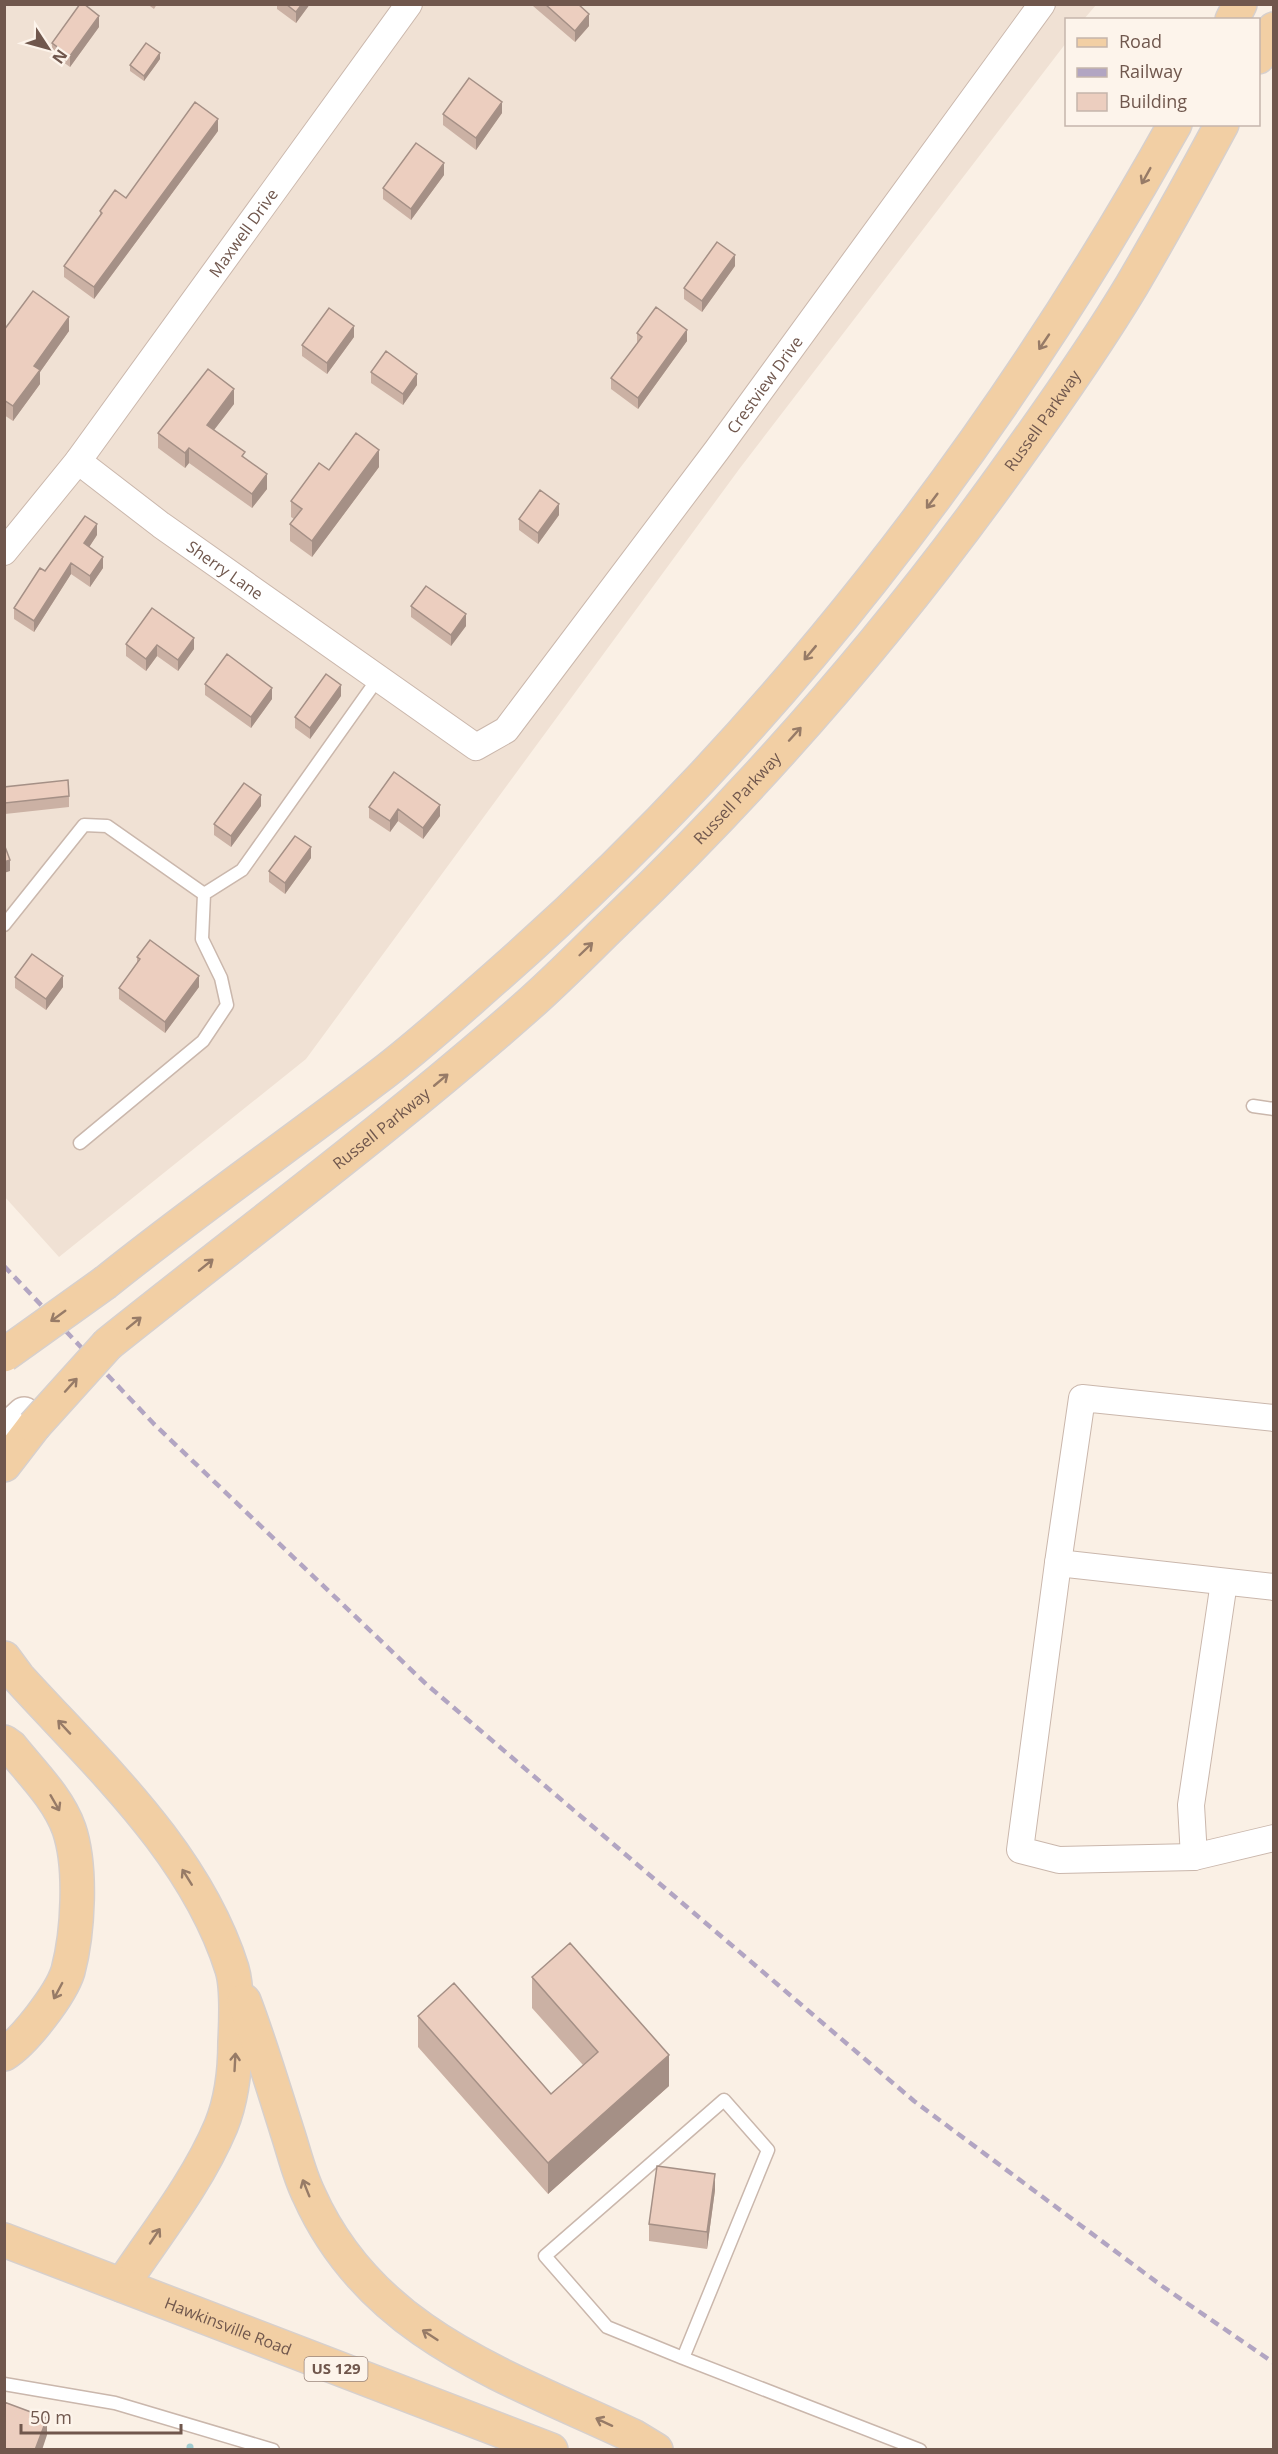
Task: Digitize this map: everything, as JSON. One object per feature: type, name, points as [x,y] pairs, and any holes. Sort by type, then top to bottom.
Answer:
[{"type":"main road","points":[[1233,18],[1240,4]]},
{"type":"main road","points":[[1260,54],[1274,29]]},
{"type":"main road","points":[[4,1355],[118,1273],[207,1202],[377,1078],[497,977],[611,870],[740,735],[858,597],[969,452],[1101,253],[1174,126]]},
{"type":"main road","name":"Russell Parkway","points":[[4,1465],[21,1424],[108,1344],[369,1140],[529,1005],[674,865],[812,716],[922,585],[972,520],[1038,427],[1131,287],[1221,126]]},
{"type":"main road","points":[[4,1658],[18,1677],[135,1805],[173,1855],[206,1910],[254,2028],[308,2194],[332,2238],[366,2281],[405,2318],[452,2349],[633,2436],[656,2450]]},
{"type":"main road","points":[[4,1742],[11,1747],[50,1795],[68,1828],[77,1860],[74,1939],[68,1973],[55,1998],[14,2048],[4,2054]]},
{"type":"main road","points":[[122,2285],[194,2177],[220,2127],[229,2104],[235,2060],[236,2019],[232,1971]]},
{"type":"main road","name":"Hawkinsville Road","points":[[4,2240],[552,2450]]},
{"type":"street","name":"Maxwell Drive","points":[[78,461],[410,4]]},
{"type":"street","name":"Crestview Drive","points":[[471,743],[476,747],[506,730],[724,441],[1042,4]]},
{"type":"street","points":[[4,552],[78,461]]},
{"type":"street","name":"Sherry Lane","points":[[78,461],[162,525],[471,743]]},
{"type":"street","points":[[1274,1418],[1082,1398],[1020,1851],[1059,1860],[1194,1857],[1274,1838]]},
{"type":"street","points":[[1058,1563],[1274,1587]]},
{"type":"street","points":[[1194,1857],[1191,1805],[1224,1582]]},
{"type":"lane","points":[[204,894],[242,870],[378,677]]},
{"type":"lane","points":[[4,925],[84,825],[106,826],[204,894]]},
{"type":"lane","points":[[80,1143],[203,1041],[226,1005],[221,978],[202,939],[204,894]]},
{"type":"lane","points":[[1253,1106],[1274,1109]]},
{"type":"lane","points":[[683,2358],[768,2150],[724,2100],[545,2256],[607,2327],[683,2358],[920,2450]]},
{"type":"lane","points":[[4,2384],[115,2403],[273,2450]]},
{"type":"shaded area","points":[[4,5],[1096,5],[1085,18],[1065,18],[1065,44],[740,468],[306,1059],[59,1257],[4,1196]]},
{"type":"building","points":[[80,4],[84,4],[99,16],[70,56],[52,43]]},
{"type":"building","points":[[286,4],[302,4],[296,12]]},
{"type":"building","points":[[545,4],[578,4],[589,14],[575,31]]},
{"type":"building","points":[[146,43],[160,53],[144,76],[130,65]]},
{"type":"building","points":[[469,78],[502,102],[476,138],[443,114]]},
{"type":"building","points":[[195,102],[218,119],[94,287],[64,266],[102,213],[100,211],[115,190],[126,198]]},
{"type":"building","points":[[416,143],[444,163],[411,209],[383,188]]},
{"type":"building","points":[[717,242],[735,255],[702,301],[684,288]]},
{"type":"building","points":[[33,291],[69,317],[34,366],[40,370],[13,406],[4,400],[4,330]]},
{"type":"building","points":[[656,307],[687,330],[638,398],[611,378],[642,337],[637,333]]},
{"type":"building","points":[[329,308],[354,326],[327,363],[302,345]]},
{"type":"building","points":[[386,351],[417,374],[403,394],[371,372]]},
{"type":"building","points":[[208,369],[234,389],[207,425],[245,452],[242,456],[267,474],[252,494],[189,448],[185,453],[158,433]]},
{"type":"building","points":[[356,433],[379,450],[312,541],[290,524],[302,509],[291,501],[319,463],[329,470]]},
{"type":"building","points":[[540,490],[559,504],[538,533],[519,519]]},
{"type":"building","points":[[85,516],[97,524],[84,543],[103,557],[90,576],[71,563],[34,621],[14,608],[40,568],[45,571]]},
{"type":"building","points":[[426,586],[466,614],[451,635],[411,606]]},
{"type":"building","points":[[152,608],[194,638],[178,660],[157,645],[146,659],[126,644]]},
{"type":"building","points":[[227,654],[272,688],[251,717],[205,684]]},
{"type":"building","points":[[326,674],[341,685],[310,728],[295,717]]},
{"type":"building","points":[[394,772],[440,805],[423,828],[398,809],[390,821],[369,807]]},
{"type":"building","points":[[68,780],[69,796],[5,803],[4,787]]},
{"type":"building","points":[[244,783],[261,795],[231,836],[214,824]]},
{"type":"building","points":[[295,836],[311,847],[285,883],[269,871]]},
{"type":"building","points":[[4,844],[10,860],[4,862]]},
{"type":"building","points":[[150,940],[199,976],[165,1022],[119,988],[140,959],[137,957]]},
{"type":"building","points":[[32,954],[63,976],[46,999],[15,977]]},
{"type":"building","points":[[570,1943],[669,2055],[548,2163],[418,2016],[454,1983],[551,2094],[598,2052],[532,1977]]},
{"type":"building","points":[[657,2166],[715,2174],[707,2232],[649,2224]]},
{"type":"building","points":[[4,2402],[47,2418],[35,2450],[4,2450]]},
{"type":"railway","points":[[4,1266],[154,1424],[426,1684],[914,2101],[1162,2286],[1274,2363]]}]
